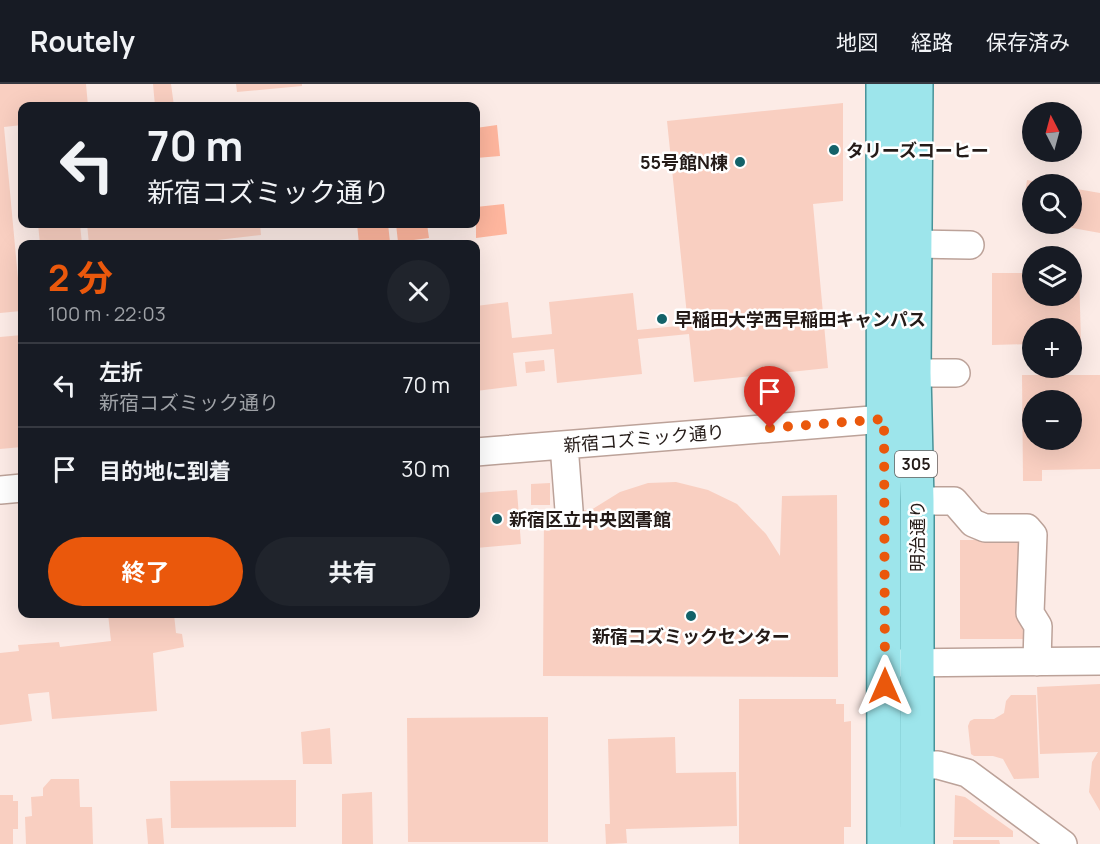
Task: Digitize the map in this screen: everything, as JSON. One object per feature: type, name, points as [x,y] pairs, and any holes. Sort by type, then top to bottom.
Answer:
[{"type":"main road","name":"明治通り","points":[[883,84],[884,844]]},
{"type":"main road","name":"明治通り","points":[[916,84],[914,373],[917,501],[917,844]]},
{"type":"street","points":[[915,244],[970,245]]},
{"type":"street","points":[[914,373],[956,373]]},
{"type":"street","name":"新宿コズミック通り","points":[[480,452],[884,419]]},
{"type":"street","points":[[564,445],[569,510]]},
{"type":"street","points":[[0,490],[18,488]]},
{"type":"street","points":[[917,501],[954,501],[973,523],[985,528],[1028,528],[1033,535],[1030,613],[1038,626],[1047,662]]},
{"type":"street","points":[[1047,662],[1056,629]]},
{"type":"street","points":[[885,663],[1100,661]]},
{"type":"street","points":[[918,765],[938,765],[967,773],[1063,844]]},
{"type":"shaded area","points":[[497,125],[500,156],[480,158],[480,127]]},
{"type":"shaded area","points":[[504,204],[507,234],[476,238],[476,228],[480,228],[480,207]]},
{"type":"shaded area","points":[[357,228],[388,228],[390,240],[359,240]]},
{"type":"shaded area","points":[[396,228],[428,228],[429,238],[398,240]]},
{"type":"building","points":[[0,84],[86,84],[88,102],[18,102],[18,125],[4,127],[18,279],[18,311],[0,313]]},
{"type":"building","points":[[153,84],[171,84],[173,102],[155,102]]},
{"type":"building","points":[[236,84],[302,84],[302,86],[237,92]]},
{"type":"building","points":[[843,103],[843,201],[813,204],[828,368],[694,382],[689,334],[638,339],[642,374],[557,383],[554,349],[513,353],[517,386],[480,391],[480,306],[508,302],[512,338],[552,334],[549,302],[633,293],[637,330],[688,325],[667,121]]},
{"type":"building","points":[[1082,190],[1100,193],[1100,233],[1082,230]]},
{"type":"building","points":[[38,228],[80,228],[82,240],[40,240]]},
{"type":"building","points":[[87,228],[260,228],[261,235],[218,240],[89,240]]},
{"type":"building","points":[[992,273],[1022,273],[1022,306],[1080,306],[1080,318],[1022,318],[1022,344],[992,345]]},
{"type":"building","points":[[18,335],[18,447],[0,449],[0,337]]},
{"type":"building","points":[[544,360],[545,371],[526,373],[525,362]]},
{"type":"building","points":[[1082,375],[1100,375],[1100,469],[1042,470],[1042,481],[1023,481],[1023,450],[1082,450],[1082,390],[1022,390],[1022,378],[1082,378]]},
{"type":"building","name":"新宿コズミックセンター","points":[[676,482],[708,490],[737,504],[766,534],[780,556],[782,496],[837,495],[838,677],[543,676],[544,511],[591,510],[620,492],[648,483]]},
{"type":"building","points":[[550,483],[550,505],[531,505],[531,484]]},
{"type":"building","name":"新宿区立中央図書館","points":[[517,490],[521,544],[480,548],[480,493]]},
{"type":"building","points":[[960,540],[1022,540],[1023,639],[960,639]]},
{"type":"building","points":[[108,618],[174,618],[176,633],[182,634],[184,647],[153,653],[157,711],[52,719],[49,692],[28,694],[32,721],[0,725],[0,653],[19,651],[18,645],[59,642],[60,647],[111,641]]},
{"type":"building","points":[[1100,684],[1100,811],[1089,792],[1092,762],[1098,752],[1040,754],[1037,687]]},
{"type":"building","points":[[1011,695],[1036,695],[1039,778],[1014,779],[1003,759],[971,754],[968,726],[970,721],[994,719],[1004,713],[1006,701]]},
{"type":"building","points":[[739,699],[836,699],[836,704],[844,704],[844,722],[851,721],[851,827],[844,827],[844,844],[739,844]]},
{"type":"building","points":[[548,717],[548,842],[408,842],[407,718]]},
{"type":"building","points":[[330,728],[332,764],[303,764],[301,732]]},
{"type":"building","points":[[675,737],[676,773],[736,772],[737,826],[626,829],[627,843],[606,844],[605,824],[610,824],[608,739]]},
{"type":"building","points":[[51,779],[79,779],[80,807],[92,807],[93,844],[26,844],[25,817],[32,816],[31,797],[43,796],[43,788]]},
{"type":"building","points":[[296,780],[296,827],[171,828],[170,781]]},
{"type":"building","points":[[372,792],[373,844],[342,844],[342,794]]},
{"type":"building","points":[[0,795],[13,795],[13,801],[18,801],[18,829],[13,829],[13,844],[0,844]]},
{"type":"building","points":[[955,795],[965,797],[1013,831],[1013,837],[954,837]]},
{"type":"building","points":[[162,818],[164,844],[148,844],[146,819]]},
{"type":"building","points":[[953,840],[999,840],[1000,844],[953,844]]},
{"type":"place","name":"タリーズコーヒー","points":[[834,150]]},
{"type":"place","name":"55号館N棟","points":[[740,162]]},
{"type":"place","name":"早稲田大学西早稲田キャンパス","points":[[662,319]]},
{"type":"place","name":"新宿区立中央図書館","points":[[497,519]]},
{"type":"place","name":"新宿コズミックセンター","points":[[691,616]]},
{"type":"route","points":[[770,428],[884,419],[885,686]]}]
